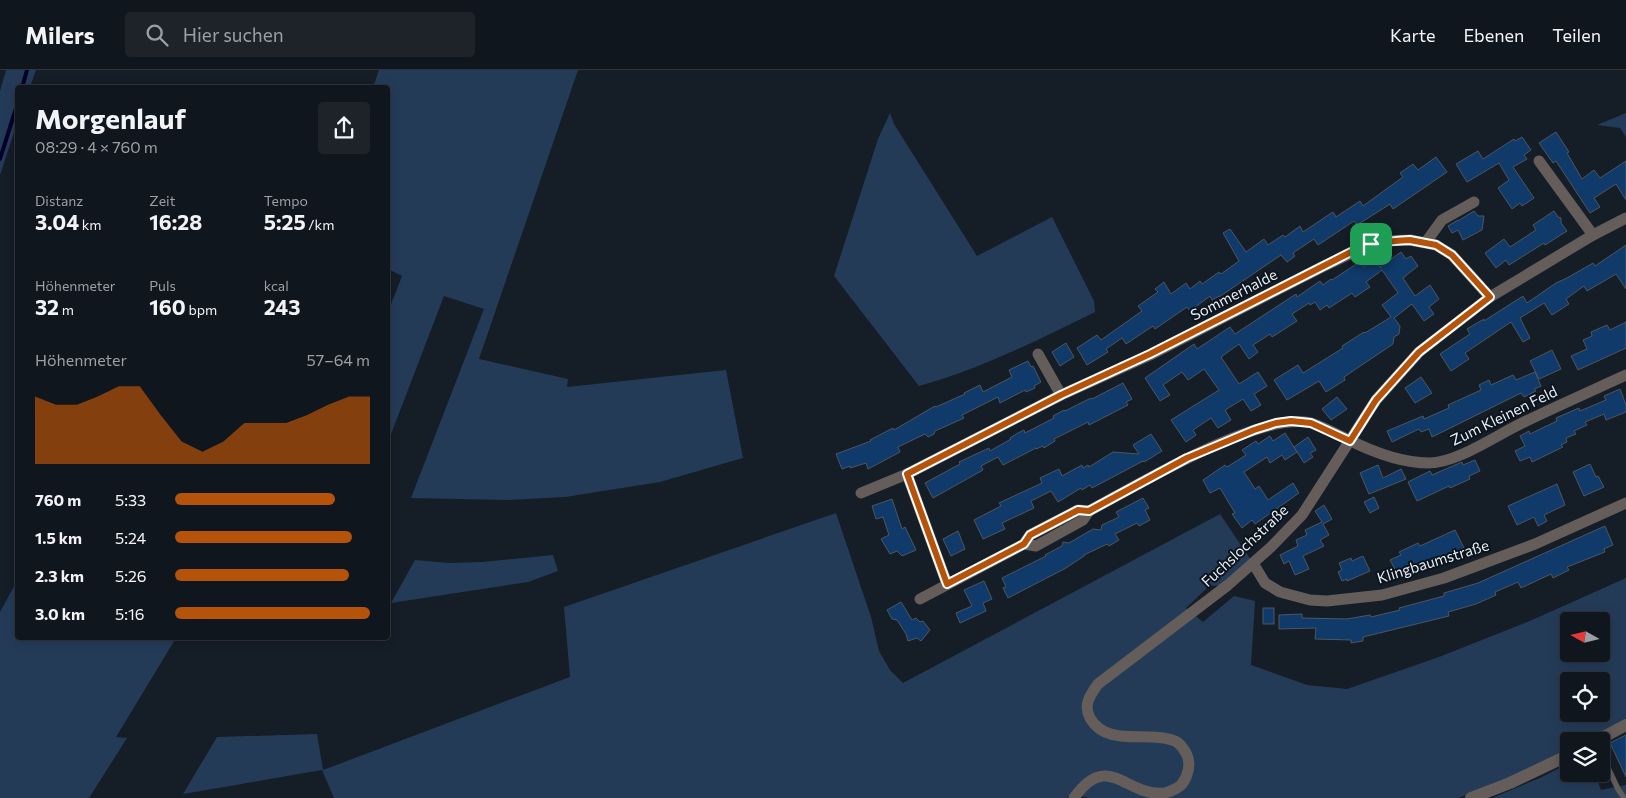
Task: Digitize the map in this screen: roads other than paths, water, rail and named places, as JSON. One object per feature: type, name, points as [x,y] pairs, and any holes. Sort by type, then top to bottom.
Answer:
[{"type":"street","points":[[1539,161],[1593,235]]},
{"type":"street","points":[[1426,242],[1442,220],[1474,202]]},
{"type":"street","name":"Fuchslochstraße","points":[[1087,784],[1093,778],[1103,776],[1113,778],[1150,793],[1159,794],[1181,786],[1189,767],[1184,748],[1177,742],[1160,738],[1109,734],[1100,730],[1092,721],[1086,712],[1089,696],[1098,684],[1194,613],[1228,585],[1271,547],[1302,515],[1376,400],[1419,352],[1490,297],[1593,235],[1626,218]]},
{"type":"street","name":"Sommerhalde","points":[[861,493],[907,474],[1061,395],[1150,354],[1322,266],[1371,244],[1386,241],[1426,242],[1436,245],[1452,255],[1490,297]]},
{"type":"street","points":[[1038,354],[1061,395]]},
{"type":"street","name":"Zum Kleinen Feld","points":[[920,599],[1024,544],[1036,546],[1083,520],[1089,511],[1187,458],[1254,430],[1276,423],[1291,421],[1311,423],[1382,454],[1430,463],[1453,458],[1523,422],[1626,375]]},
{"type":"street","points":[[907,474],[947,584]]},
{"type":"street","name":"Klingbaumstraße","points":[[1253,562],[1265,583],[1280,592],[1310,600],[1328,601],[1382,595],[1444,578],[1535,544],[1626,503]]},
{"type":"street","points":[[1610,734],[1626,725]]},
{"type":"street","points":[[1471,798],[1510,783],[1560,759]]},
{"type":"street","points":[[1074,798],[1087,784]]},
{"type":"street","points":[[1087,784],[1087,798]]},
{"type":"lane","points":[[1610,772],[1624,798]]},
{"type":"waterway","points":[[23,85],[27,70]]},
{"type":"waterway","points":[[0,159],[15,112]]}]
